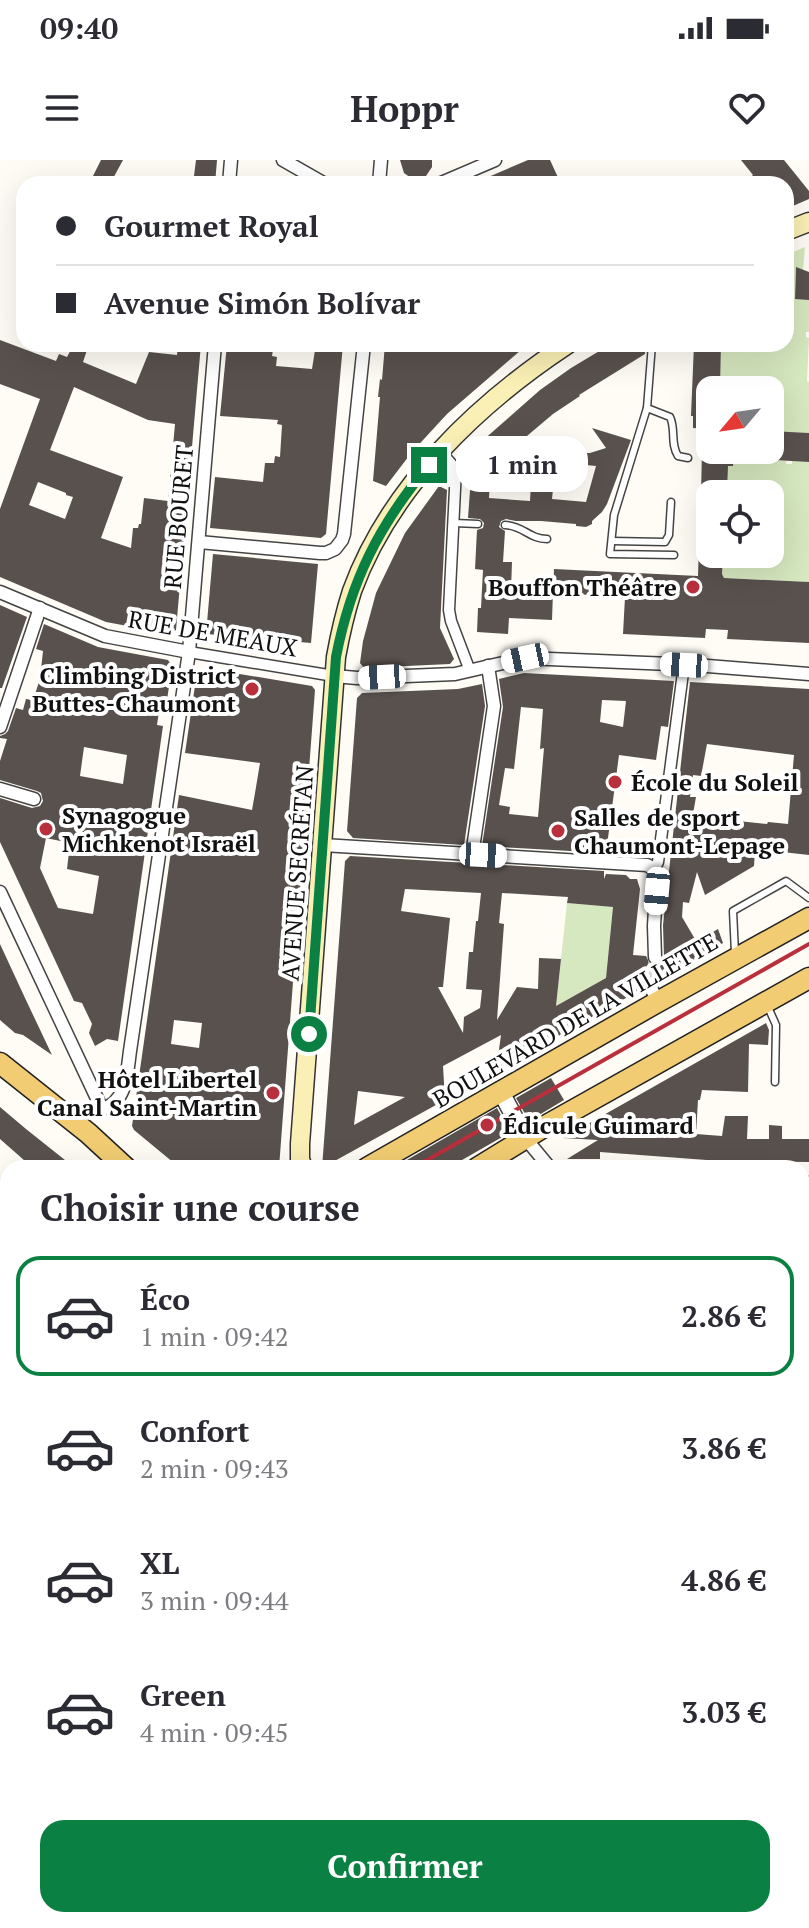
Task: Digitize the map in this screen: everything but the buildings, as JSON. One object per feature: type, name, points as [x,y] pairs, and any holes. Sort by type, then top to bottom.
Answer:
[{"type":"main road","name":"AVENUE SECRÉTAN","points":[[300,1160],[334,676],[353,590],[390,516],[440,451],[507,388],[557,352]]},
{"type":"main road","name":"BOULEVARD DE LA VILLETTE","points":[[381,1160],[501,1092],[655,993],[735,959],[809,918]]},
{"type":"main road","points":[[491,1160],[809,978]]},
{"type":"main road","points":[[0,1063],[127,1160]]},
{"type":"main road","points":[[88,1133],[117,1160]]},
{"type":"street","points":[[283,160],[311,176]]},
{"type":"street","points":[[458,176],[495,160]]},
{"type":"street","name":"RUE BOURET","points":[[88,1133],[97,1114],[111,1106],[124,1090],[189,652],[214,352]]},
{"type":"street","points":[[199,542],[320,553],[335,549],[344,534],[363,352]]},
{"type":"street","points":[[440,451],[456,469],[449,610],[470,671]]},
{"type":"street","name":"RUE DE MEAUX","points":[[0,592],[105,636],[334,676],[455,674],[525,658],[809,674]]},
{"type":"street","points":[[0,727],[40,608]]},
{"type":"street","points":[[654,870],[658,862],[684,665]]},
{"type":"street","points":[[472,855],[494,706],[488,666]]},
{"type":"street","points":[[0,789],[34,799]]},
{"type":"street","points":[[323,845],[647,865],[657,875],[655,957]]},
{"type":"street","points":[[0,892],[102,1109]]},
{"type":"street","points":[[501,1092],[526,1139],[543,1160]]},
{"type":"lane","points":[[651,352],[647,408],[614,515],[610,554],[674,555]]},
{"type":"lane","points":[[647,408],[670,417],[674,427],[674,450],[678,456],[688,458]]},
{"type":"lane","points":[[612,541],[665,542],[669,535],[671,502]]},
{"type":"lane","points":[[454,523],[478,524]]},
{"type":"lane","points":[[505,525],[523,529],[532,537],[547,539]]},
{"type":"lane","points":[[735,959],[733,911],[786,881],[809,898]]},
{"type":"lane","points":[[765,1002],[776,1025],[775,1082]]},
{"type":"green space","points":[[805,247],[803,270],[796,268],[795,299],[809,298],[809,332],[806,332],[806,337],[809,338],[809,433],[784,432],[784,376],[720,376],[721,352],[794,352],[794,252]]},
{"type":"green space","points":[[784,461],[786,464],[792,464],[792,461],[809,462],[809,582],[724,578],[722,568],[784,568],[784,480],[728,480],[728,466],[784,464]]},
{"type":"green space","points":[[567,903],[613,907],[606,978],[556,1006]]},
{"type":"tunnel","points":[[652,984],[655,957]]},
{"type":"railway","points":[[427,1160],[809,944]]},
{"type":"place","name":"Bouffon Théâtre","points":[[693,587]]},
{"type":"place","name":"Climbing District Buttes-Chaumont","points":[[252,689]]},
{"type":"place","name":"École du Soleil","points":[[615,782]]},
{"type":"place","name":"Synagogue Michkenot Israël","points":[[46,829]]},
{"type":"place","name":"Salles de sport Chaumont-Lepage","points":[[558,831]]},
{"type":"place","name":"Hôtel Libertel Canal Saint-Martin","points":[[273,1093]]},
{"type":"place","name":"Édicule Guimard","points":[[487,1125]]},
{"type":"route","points":[[309,1034],[336,657],[341,631],[353,590],[373,546],[390,516],[429,465]]}]
